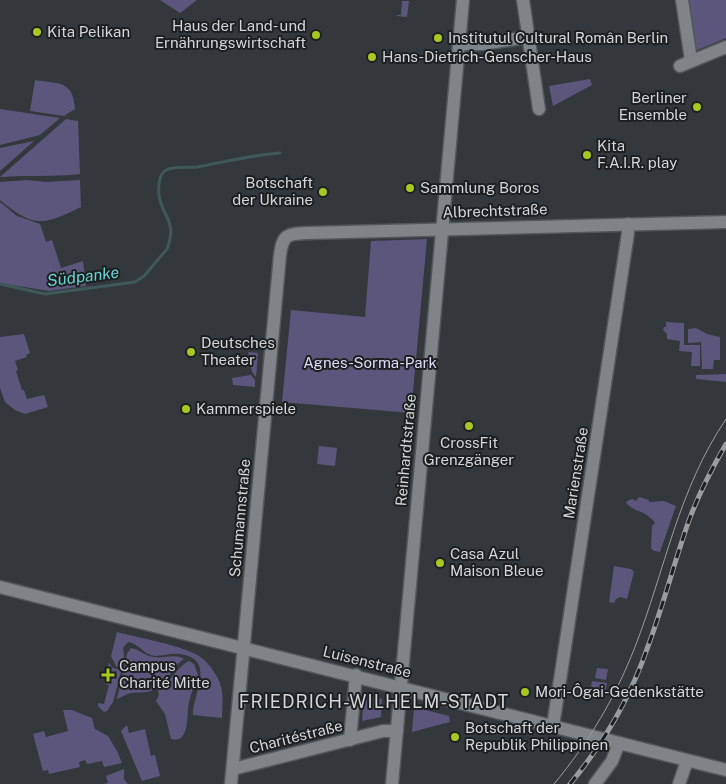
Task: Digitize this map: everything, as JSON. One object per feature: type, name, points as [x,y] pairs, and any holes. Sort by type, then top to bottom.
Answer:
[{"type":"street","name":"Reinhardtstraße","points":[[392,784],[463,0]]},
{"type":"street","points":[[523,0],[539,109]]},
{"type":"street","points":[[682,0],[686,63],[726,47]]},
{"type":"street","points":[[460,44],[482,44],[528,37]]},
{"type":"street","name":"Albrechtstraße","points":[[280,255],[282,243],[286,236],[291,234],[726,222]]},
{"type":"street","name":"Marienstraße","points":[[553,726],[628,224]]},
{"type":"street","name":"Schumannstraße","points":[[231,784],[280,255]]},
{"type":"street","name":"Luisenstraße","points":[[0,587],[356,675],[726,770]]},
{"type":"street","points":[[350,740],[356,675]]},
{"type":"street","name":"Charitéstraße","points":[[233,769],[383,731],[396,731]]},
{"type":"street","points":[[595,784],[612,761],[619,743]]},
{"type":"street","points":[[679,784],[687,761]]},
{"type":"green space","points":[[160,0],[197,0],[180,13]]},
{"type":"green space","points":[[687,0],[726,0],[726,38],[695,51]]},
{"type":"green space","points":[[402,1],[409,1],[407,17],[397,16],[401,15]]},
{"type":"green space","points":[[590,79],[592,85],[553,106],[549,86]]},
{"type":"green space","points":[[35,80],[58,83],[68,88],[74,100],[75,109],[64,116],[30,111]]},
{"type":"green space","points":[[0,109],[60,118],[40,135],[0,145]]},
{"type":"green space","points":[[66,119],[78,121],[80,174],[0,177]]},
{"type":"green space","points":[[34,141],[0,171],[0,148]]},
{"type":"green space","points":[[27,180],[46,182],[80,180],[81,207],[47,221],[30,220],[22,216],[0,200],[0,182]]},
{"type":"green space","points":[[0,202],[17,216],[40,224],[46,242],[52,240],[61,268],[83,261],[86,286],[49,291],[0,283]]},
{"type":"green space","name":"Agnes-Sorma-Park","points":[[427,239],[411,413],[282,402],[291,310],[365,317],[371,241]]},
{"type":"green space","points":[[666,322],[684,323],[684,345],[700,345],[700,366],[691,366],[692,352],[679,351],[680,341],[667,339],[667,334],[663,330],[666,327]]},
{"type":"green space","points":[[696,328],[707,334],[720,337],[720,360],[714,360],[713,369],[702,369],[701,342],[688,343],[688,329]]},
{"type":"green space","points":[[24,334],[30,353],[26,355],[27,357],[15,361],[22,390],[24,390],[27,399],[44,395],[48,407],[25,414],[15,410],[5,402],[0,388],[0,337]]},
{"type":"green space","points":[[248,352],[258,353],[256,377],[252,372]]},
{"type":"green space","points":[[726,374],[726,382],[696,379],[696,375]]},
{"type":"green space","points":[[251,375],[255,380],[255,387],[233,385],[232,378]]},
{"type":"green space","points":[[319,446],[337,448],[335,466],[317,464]]},
{"type":"green space","points":[[639,497],[649,500],[649,502],[664,501],[676,506],[660,552],[654,551],[651,548],[652,526],[655,523],[648,516],[633,509],[626,503],[632,499],[636,501]]},
{"type":"green space","points":[[614,566],[631,569],[634,572],[627,599],[620,597],[614,603],[609,602]]},
{"type":"green space","points":[[117,632],[182,648],[202,658],[220,683],[222,718],[193,715],[199,687],[200,669],[197,662],[191,657],[179,654],[155,656],[128,642],[123,648],[122,668],[116,666],[111,656]]},
{"type":"green space","points":[[131,648],[153,657],[177,656],[184,659],[157,688],[146,692],[129,693],[117,699],[127,654]]},
{"type":"green space","points":[[189,661],[194,664],[198,675],[189,702],[185,733],[182,737],[171,739],[165,714],[156,701],[159,695],[158,690]]},
{"type":"green space","points":[[109,663],[113,668],[121,672],[113,702],[107,711],[104,712],[98,706],[98,703],[104,704],[109,685],[104,684]]},
{"type":"green space","points":[[597,668],[608,669],[606,680],[595,678]]},
{"type":"green space","points":[[592,681],[607,683],[605,695],[590,693]]},
{"type":"green space","points":[[364,694],[382,699],[381,717],[362,721]]},
{"type":"green space","points":[[414,707],[449,716],[450,722],[412,732]]},
{"type":"green space","points":[[63,710],[72,710],[92,718],[95,729],[108,736],[122,763],[104,767],[102,761],[87,764],[85,760],[79,762],[80,767],[49,774],[48,770],[43,771],[33,734],[44,731],[46,737],[68,731]]},
{"type":"green space","points":[[127,725],[129,733],[145,729],[151,756],[155,755],[160,776],[142,781],[121,731]]},
{"type":"green space","points":[[124,769],[124,779],[128,784],[103,784],[108,783],[106,776]]},
{"type":"waterway","name":"Südpanke","points":[[0,284],[45,294],[135,282],[144,276],[167,249],[170,239],[170,225],[159,195],[160,181],[162,174],[166,170],[197,167],[280,153]]},
{"type":"tram line","points":[[554,784],[590,736],[619,684],[646,618],[684,502],[710,446],[726,419]]},
{"type":"railway","points":[[570,784],[594,753],[624,703],[652,634],[691,515],[726,444]]},
{"type":"place","name":"Kita Pelikan","points":[[37,32]]},
{"type":"place","name":"Haus der Land- und Ernährungswirtschaft","points":[[316,35]]},
{"type":"place","name":"Institutul Cultural Român Berlin","points":[[438,38]]},
{"type":"place","name":"Hans-Dietrich-Genscher-Haus","points":[[372,57]]},
{"type":"place","name":"Berliner Ensemble","points":[[697,107]]},
{"type":"place","name":"Kita F.A.I.R. play","points":[[587,155]]},
{"type":"place","name":"Sammlung Boros","points":[[410,188]]},
{"type":"place","name":"Botschaft der Ukraine","points":[[323,192]]},
{"type":"place","name":"Deutsches Theater","points":[[191,352]]},
{"type":"place","name":"Kammerspiele","points":[[186,409]]},
{"type":"place","name":"CrossFit Grenzgänger","points":[[469,426]]},
{"type":"place","name":"Casa Azul Maison Bleue","points":[[440,563]]},
{"type":"place","name":"Campus Charité Mitte","points":[[108,675]]},
{"type":"place","name":"Mori-Ôgai-Gedenkstätte","points":[[525,692]]},
{"type":"place","name":"Botschaft der Republik Philippinen","points":[[455,737]]},
{"type":"district","name":"FRIEDRICH-WILHELM-STADT","points":[[374,702]]}]
